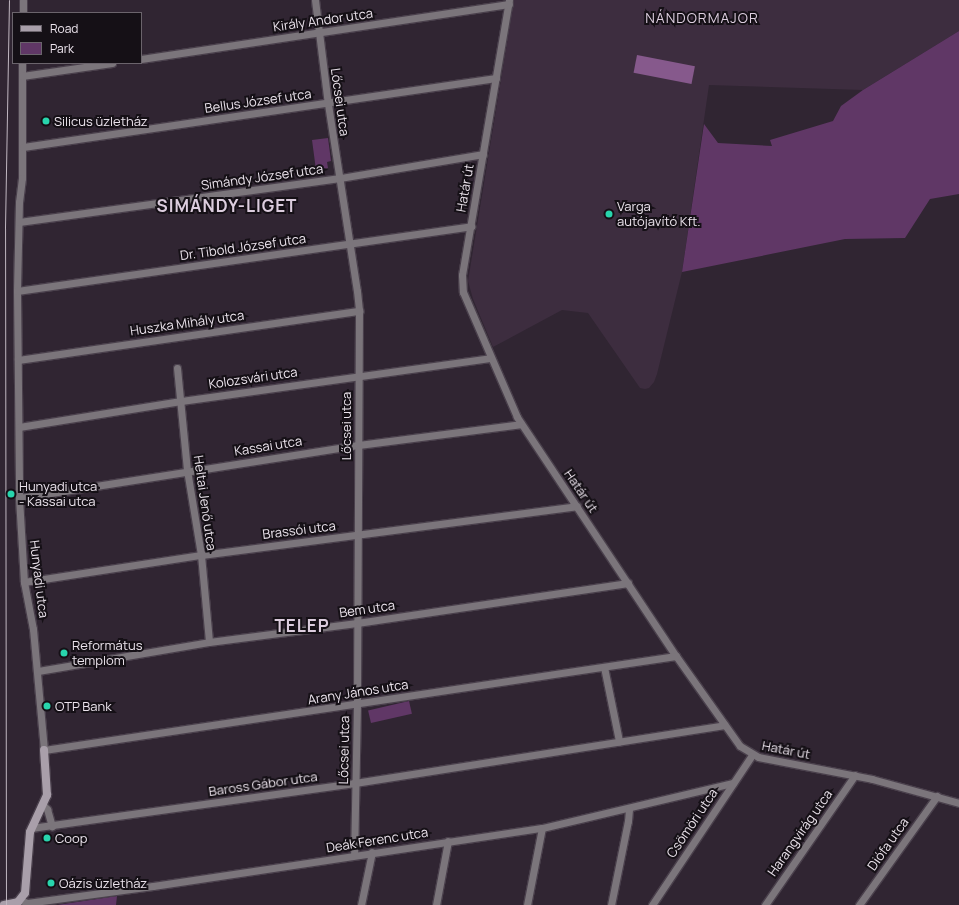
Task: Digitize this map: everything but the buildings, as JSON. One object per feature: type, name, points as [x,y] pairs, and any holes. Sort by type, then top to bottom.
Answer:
[{"type":"street","points":[[23,0],[23,12]]},
{"type":"street","name":"Lőcsei utca","points":[[315,0],[328,104],[359,311],[357,704],[354,855]]},
{"type":"street","name":"Király Andor utca","points":[[142,59],[319,33],[509,2]]},
{"type":"street","name":"Határ út","points":[[509,2],[464,260],[462,289],[490,358],[521,424],[676,656],[724,726],[740,746],[752,755],[855,775],[937,796],[959,804]]},
{"type":"street","name":"Hunyadi utca","points":[[22,64],[23,147],[17,292],[19,498],[24,582],[33,629],[38,671],[46,796],[31,828],[25,893],[22,902]]},
{"type":"street","points":[[22,76],[105,64]]},
{"type":"street","name":"Bellus József utca","points":[[23,147],[328,104],[496,78]]},
{"type":"street","name":"Simándy József utca","points":[[19,222],[340,178],[483,154]]},
{"type":"street","name":"Dr. Tibold József utca","points":[[17,292],[471,226]]},
{"type":"street","name":"Huszka Mihály utca","points":[[18,360],[359,311]]},
{"type":"street","name":"Kolozsvári utca","points":[[19,427],[181,401],[490,358]]},
{"type":"street","name":"Heltai Jenő utca","points":[[177,368],[187,470],[201,555],[209,642]]},
{"type":"street","name":"Kassai utca","points":[[19,498],[187,470],[358,445],[521,424]]},
{"type":"street","name":"Brassói utca","points":[[24,582],[201,555],[577,506]]},
{"type":"street","name":"Bem utca","points":[[38,671],[209,642],[357,623],[628,582]]},
{"type":"street","name":"Arany János utca","points":[[44,750],[676,656]]},
{"type":"street","points":[[604,667],[619,741]]},
{"type":"street","name":"Baross Gábor utca","points":[[31,828],[355,783],[619,741],[724,726]]},
{"type":"street","name":"Csömöri utca","points":[[652,905],[752,755]]},
{"type":"street","name":"Harangvirág utca","points":[[765,905],[855,775]]},
{"type":"street","name":"Deák Ferenc utca","points":[[22,902],[27,903],[153,886],[372,852],[542,828],[629,809],[734,783]]},
{"type":"street","name":"Diófa utca","points":[[859,905],[937,796]]},
{"type":"street","points":[[43,805],[47,809],[52,826]]},
{"type":"street","points":[[611,905],[628,821],[629,809]]},
{"type":"street","points":[[527,905],[542,828]]},
{"type":"street","points":[[436,905],[448,841]]},
{"type":"street","points":[[361,905],[372,852]]},
{"type":"street","points":[[4,905],[22,902]]},
{"type":"shaded area","points":[[514,0],[959,0],[959,31],[863,90],[709,85],[682,272],[657,374],[654,382],[649,388],[645,389],[640,388],[588,313],[562,310],[493,347],[473,299],[468,281]]},
{"type":"shaded area","points":[[637,55],[695,66],[691,84],[634,73]]},
{"type":"green space","points":[[959,31],[959,194],[930,199],[905,238],[845,239],[682,272],[704,124],[718,143],[772,146],[770,140],[833,121],[841,106],[863,90]]},
{"type":"green space","points":[[328,138],[331,161],[327,162],[328,168],[316,170],[312,140]]},
{"type":"green space","points":[[409,701],[412,714],[371,723],[368,710]]},
{"type":"green space","points":[[117,896],[116,905],[57,905]]},
{"type":"tram line","points":[[6,905],[5,228],[9,0]]},
{"type":"place","name":"Silicus üzletház","points":[[46,121]]},
{"type":"place","name":"Varga autójavító Kft.","points":[[609,214]]},
{"type":"place","name":"Hunyadi utca - Kassai utca","points":[[11,494]]},
{"type":"place","name":"Református templom","points":[[64,653]]},
{"type":"place","name":"OTP Bank","points":[[47,706]]},
{"type":"place","name":"Coop","points":[[47,838]]},
{"type":"place","name":"Oázis üzletház","points":[[51,883]]},
{"type":"district","name":"NÁNDORMAJOR","points":[[702,18]]},
{"type":"district","name":"SIMÁNDY-LIGET","points":[[227,206]]},
{"type":"district","name":"TELEP","points":[[302,626]]}]
